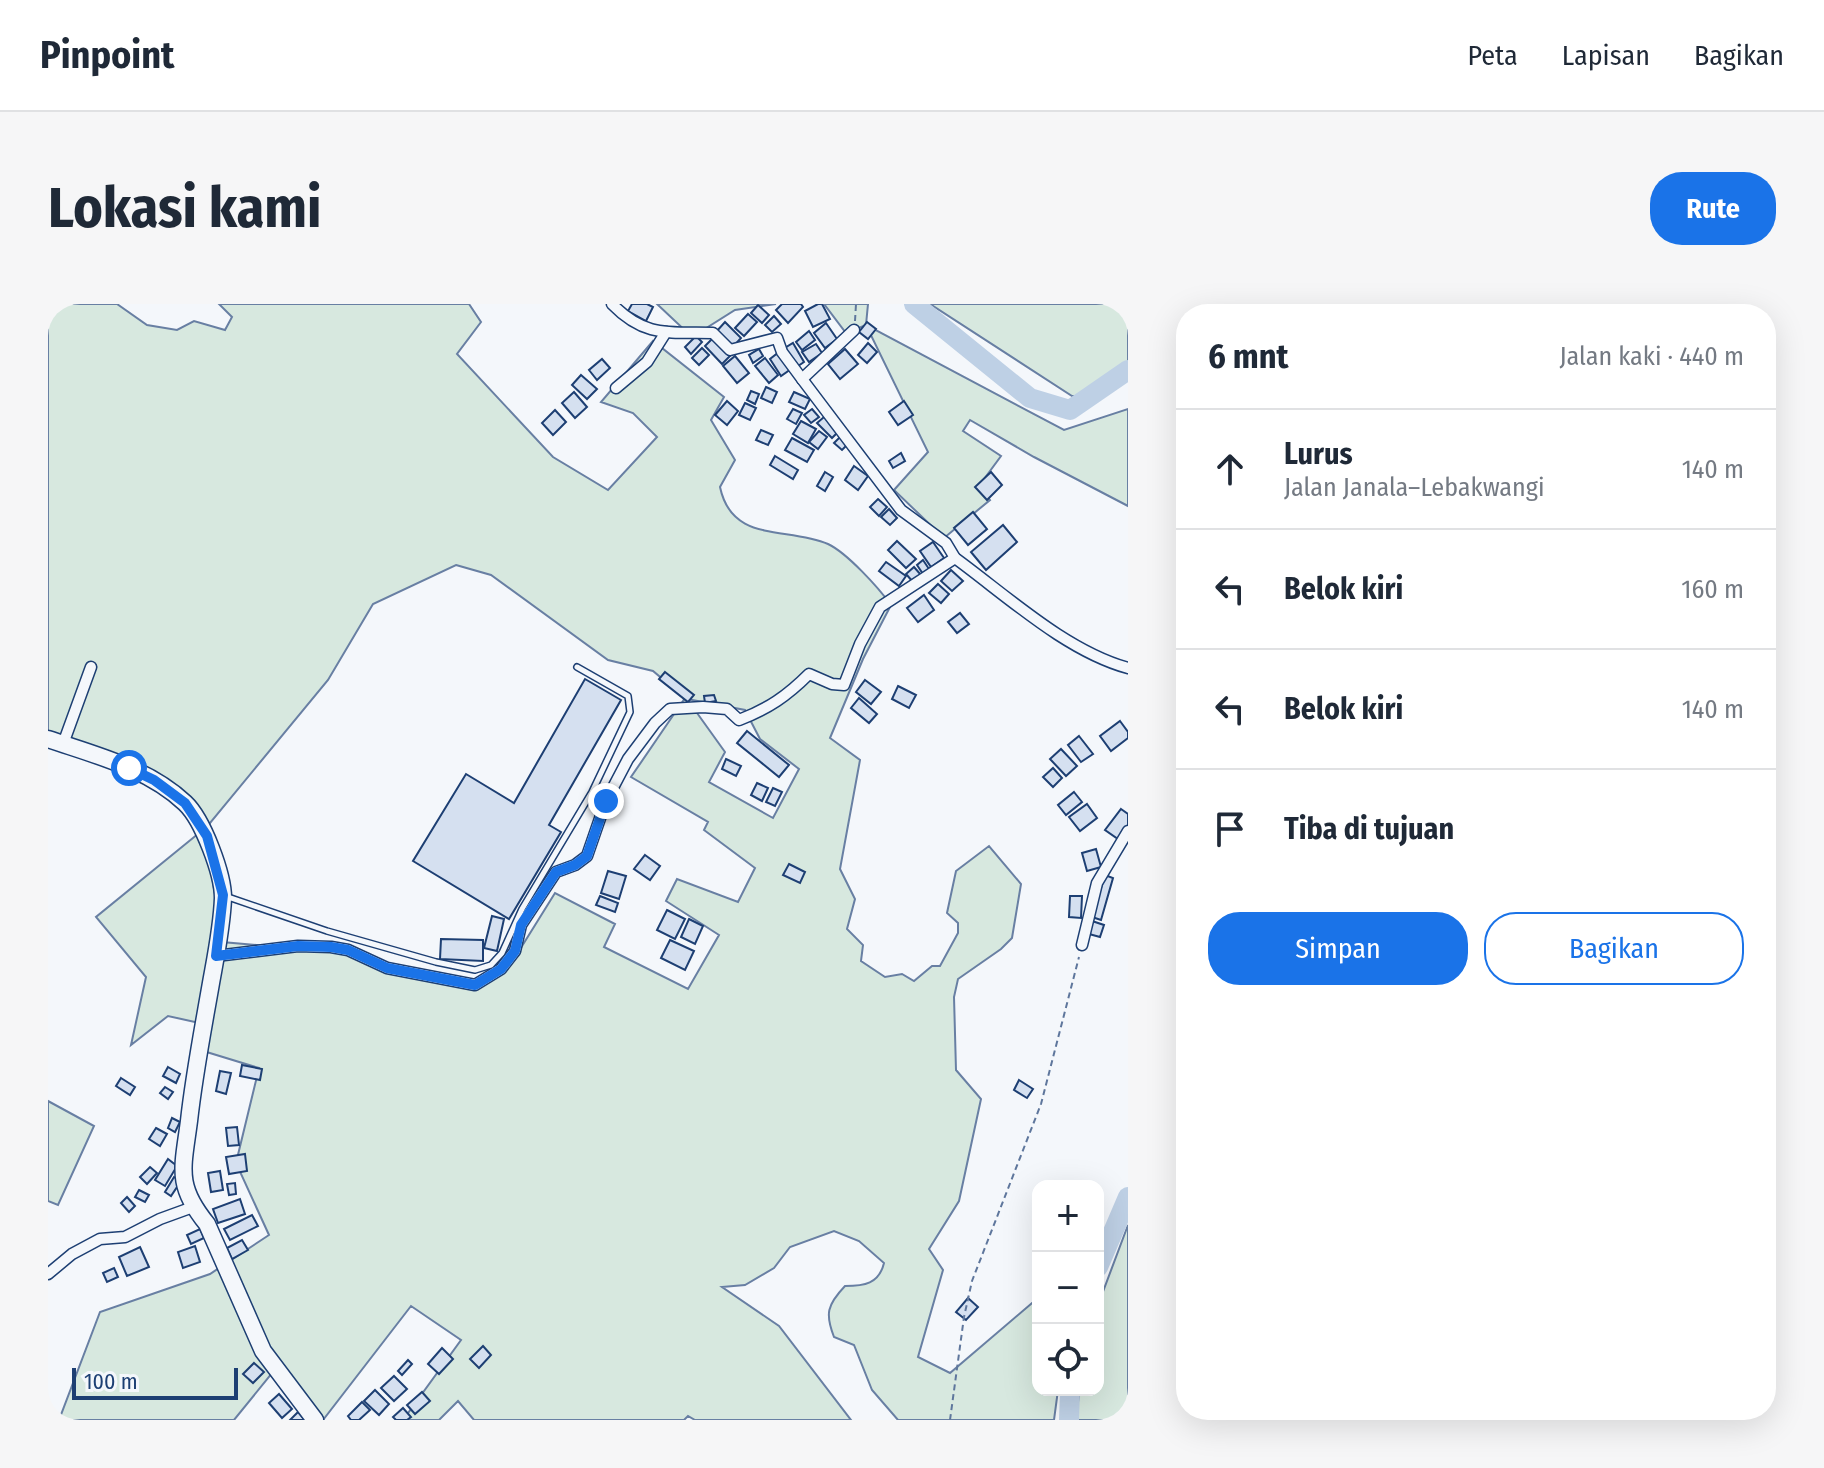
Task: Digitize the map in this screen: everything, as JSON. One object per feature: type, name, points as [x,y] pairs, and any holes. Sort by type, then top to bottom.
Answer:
[{"type":"main road","points":[[56,741],[95,753],[154,780],[185,803],[207,836],[223,895],[216,956],[192,1090],[182,1177],[193,1207],[207,1224],[263,1351],[315,1420]]},
{"type":"street","points":[[612,304],[628,321],[644,329],[713,333],[730,350],[777,338],[782,352],[901,510],[946,543],[955,558],[1046,626],[1105,661],[1128,668]]},
{"type":"street","points":[[802,379],[854,330]]},
{"type":"street","points":[[616,388],[647,362],[666,332]]},
{"type":"street","points":[[216,956],[298,946],[331,947],[348,950],[387,968],[475,985],[492,976],[515,951],[521,925],[556,872],[575,865],[587,856],[606,801],[628,759],[655,723],[670,709],[727,709],[739,720],[765,710],[787,696],[809,674],[832,684],[844,685],[860,644],[880,607],[955,558]]},
{"type":"street","points":[[56,741],[91,667]]},
{"type":"street","points":[[1082,945],[1097,883],[1128,831]]},
{"type":"street","points":[[48,1274],[72,1254],[100,1239],[125,1237],[193,1207]]},
{"type":"lane","points":[[223,895],[327,931],[436,962],[475,970],[491,965],[502,953],[522,909],[592,792],[630,712],[628,696],[577,667]]},
{"type":"path","points":[[854,330],[856,304]]},
{"type":"path","points":[[950,1420],[972,1281],[1041,1104],[1082,945]]},
{"type":"shaded area","points":[[48,304],[117,304],[147,325],[177,330],[194,321],[225,330],[232,317],[219,304],[469,304],[481,322],[457,354],[553,457],[608,490],[657,437],[633,413],[601,402],[653,341],[724,397],[711,420],[735,460],[720,487],[726,505],[736,517],[763,530],[812,539],[836,548],[891,605],[863,659],[830,738],[860,760],[840,869],[855,899],[847,929],[863,945],[861,961],[885,977],[902,974],[914,981],[932,966],[940,966],[958,933],[958,923],[947,913],[956,871],[989,846],[1021,884],[1012,938],[958,979],[954,997],[956,1070],[981,1099],[959,1201],[929,1249],[943,1270],[918,1357],[950,1373],[1032,1303],[1032,1396],[1057,1396],[1054,1420],[898,1420],[872,1390],[854,1345],[834,1337],[829,1322],[831,1304],[845,1286],[874,1280],[884,1263],[859,1241],[834,1231],[790,1247],[774,1268],[745,1285],[722,1287],[779,1326],[851,1420],[695,1420],[688,1416],[684,1420],[474,1420],[458,1401],[439,1420],[403,1420],[461,1340],[411,1306],[323,1420],[313,1420],[272,1373],[234,1420],[59,1420],[100,1312],[210,1274],[269,1235],[236,1163],[259,1068],[200,1050],[204,1024],[168,1016],[131,1045],[146,977],[96,917],[204,829],[166,792],[88,756],[48,745]],"holes":[[[456,565],[491,575],[608,660],[653,671],[685,698],[631,777],[708,822],[704,830],[755,868],[738,902],[677,879],[666,901],[719,935],[688,989],[604,947],[615,924],[555,893],[509,967],[485,982],[458,981],[337,952],[222,942],[205,829],[328,680],[373,604]],[[687,699],[745,710],[760,739],[799,769],[773,818],[709,782],[725,752]]]},
{"type":"shaded area","points":[[657,304],[776,304],[735,310],[692,337]]},
{"type":"shaded area","points":[[824,304],[868,304],[866,325],[846,333]]},
{"type":"shaded area","points":[[930,304],[1128,304],[1128,362],[1086,396],[1072,396]]},
{"type":"shaded area","points":[[866,325],[1064,430],[1128,409],[1128,506],[970,420],[963,431],[1001,456],[979,486],[990,500],[944,538],[894,490],[928,452]]},
{"type":"shaded area","points":[[48,1101],[94,1126],[58,1205],[48,1201]]},
{"type":"shaded area","points":[[1128,1225],[1128,1420],[1075,1420],[1079,1396],[1104,1396],[1104,1289]]},
{"type":"building","points":[[632,304],[653,307],[646,321],[628,311]]},
{"type":"building","points":[[782,304],[801,304],[803,307],[788,323],[776,310]]},
{"type":"building","points":[[822,304],[830,319],[813,327],[805,311]]},
{"type":"building","points":[[758,305],[769,315],[762,323],[751,313]]},
{"type":"building","points":[[748,314],[757,322],[744,336],[735,328]]},
{"type":"building","points":[[774,316],[781,324],[772,332],[765,325]]},
{"type":"building","points":[[725,322],[741,338],[732,348],[716,332]]},
{"type":"building","points":[[867,322],[876,329],[868,339],[859,332]]},
{"type":"building","points":[[826,323],[837,339],[825,348],[814,333]]},
{"type":"building","points":[[809,331],[815,340],[802,350],[796,342]]},
{"type":"building","points":[[696,336],[702,342],[691,354],[685,347]]},
{"type":"building","points":[[715,336],[732,354],[722,364],[705,346]]},
{"type":"building","points":[[793,343],[804,362],[795,368],[783,349]]},
{"type":"building","points":[[868,343],[877,352],[867,363],[858,355]]},
{"type":"building","points":[[816,344],[822,353],[809,362],[802,352]]},
{"type":"building","points":[[702,348],[709,355],[699,365],[692,358]]},
{"type":"building","points":[[759,349],[763,356],[753,363],[749,355]]},
{"type":"building","points":[[845,349],[858,364],[840,379],[828,364]]},
{"type":"building","points":[[779,352],[791,369],[781,376],[770,359]]},
{"type":"building","points":[[735,356],[749,373],[737,383],[723,366]]},
{"type":"building","points":[[765,358],[778,375],[769,383],[755,366]]},
{"type":"building","points":[[602,359],[610,368],[597,380],[589,370]]},
{"type":"building","points":[[581,375],[597,389],[587,399],[572,385]]},
{"type":"building","points":[[766,387],[777,392],[772,403],[761,398]]},
{"type":"building","points":[[751,391],[759,394],[755,404],[747,400]]},
{"type":"building","points":[[574,392],[587,407],[575,418],[562,403]]},
{"type":"building","points":[[794,392],[810,399],[805,409],[789,402]]},
{"type":"building","points":[[727,401],[738,411],[727,425],[715,415]]},
{"type":"building","points":[[904,401],[913,415],[898,425],[889,412]]},
{"type":"building","points":[[745,403],[756,408],[750,420],[739,415]]},
{"type":"building","points":[[793,409],[802,413],[796,424],[787,419]]},
{"type":"building","points":[[812,409],[819,417],[811,423],[804,415]]},
{"type":"building","points":[[555,410],[566,422],[553,435],[542,423]]},
{"type":"building","points":[[824,417],[839,431],[832,438],[817,423]]},
{"type":"building","points":[[801,421],[816,429],[808,443],[793,434]]},
{"type":"building","points":[[761,430],[773,435],[768,445],[756,440]]},
{"type":"building","points":[[819,431],[827,437],[818,449],[809,442]]},
{"type":"building","points":[[840,437],[848,444],[842,450],[834,443]]},
{"type":"building","points":[[792,438],[814,450],[807,462],[785,450]]},
{"type":"building","points":[[901,453],[905,461],[893,468],[889,461]]},
{"type":"building","points":[[775,456],[798,470],[793,479],[770,465]]},
{"type":"building","points":[[854,466],[868,476],[858,490],[845,480]]},
{"type":"building","points":[[825,472],[833,477],[825,491],[817,486]]},
{"type":"building","points":[[991,472],[1002,485],[987,500],[975,487]]},
{"type":"building","points":[[878,499],[887,507],[879,516],[870,507]]},
{"type":"building","points":[[889,509],[897,518],[890,525],[881,517]]},
{"type":"building","points":[[973,512],[987,529],[968,545],[954,528]]},
{"type":"building","points":[[1003,525],[1017,542],[986,570],[971,552]]},
{"type":"building","points":[[897,541],[916,559],[906,568],[888,550]]},
{"type":"building","points":[[933,542],[944,558],[931,567],[920,551]]},
{"type":"building","points":[[923,560],[929,569],[923,574],[917,565]]},
{"type":"building","points":[[886,562],[906,576],[899,586],[879,571]]},
{"type":"building","points":[[914,567],[921,575],[913,582],[906,574]]},
{"type":"building","points":[[951,570],[963,581],[952,591],[941,581]]},
{"type":"building","points":[[938,584],[949,594],[941,603],[929,593]]},
{"type":"building","points":[[924,595],[934,610],[918,622],[907,608]]},
{"type":"building","points":[[960,613],[969,624],[957,633],[948,622]]},
{"type":"building","points":[[665,672],[694,695],[688,702],[659,679]]},
{"type":"building","points":[[585,679],[621,700],[549,825],[561,832],[509,919],[413,861],[466,774],[514,803]]},
{"type":"building","points":[[865,680],[881,692],[871,704],[856,692]]},
{"type":"building","points":[[898,686],[916,695],[909,708],[892,699]]},
{"type":"building","points":[[714,695],[716,701],[705,703],[704,696]]},
{"type":"building","points":[[859,698],[877,714],[869,723],[851,708]]},
{"type":"building","points":[[1120,721],[1128,732],[1128,738],[1111,751],[1100,736]]},
{"type":"building","points":[[747,731],[789,765],[779,777],[737,743]]},
{"type":"building","points":[[1079,736],[1093,754],[1081,762],[1068,745]]},
{"type":"building","points":[[1061,749],[1077,766],[1066,776],[1050,759]]},
{"type":"building","points":[[726,759],[741,766],[736,776],[722,769]]},
{"type":"building","points":[[1053,768],[1062,778],[1053,787],[1043,777]]},
{"type":"building","points":[[757,783],[768,788],[762,801],[751,795]]},
{"type":"building","points":[[773,788],[782,792],[775,806],[766,802]]},
{"type":"building","points":[[1074,792],[1082,802],[1066,815],[1058,805]]},
{"type":"building","points":[[1087,804],[1097,818],[1080,831],[1069,817]]},
{"type":"building","points":[[1121,809],[1128,814],[1128,825],[1118,839],[1105,830]]},
{"type":"building","points":[[1096,849],[1101,867],[1087,871],[1082,853]]},
{"type":"building","points":[[645,855],[660,866],[650,880],[634,869]]},
{"type":"building","points":[[789,864],[805,872],[800,883],[783,875]]},
{"type":"building","points":[[608,871],[626,876],[619,899],[601,893]]},
{"type":"building","points":[[1105,875],[1113,878],[1101,920],[1092,917]]},
{"type":"building","points":[[600,896],[618,903],[615,912],[596,905]]},
{"type":"building","points":[[1070,896],[1082,896],[1081,918],[1069,917]]},
{"type":"building","points":[[667,910],[685,919],[675,939],[657,930]]},
{"type":"building","points":[[492,916],[504,919],[497,951],[484,948]]},
{"type":"building","points":[[689,919],[703,926],[695,944],[681,937]]},
{"type":"building","points":[[1092,921],[1104,925],[1100,937],[1089,934]]},
{"type":"building","points":[[441,939],[483,940],[483,961],[440,959]]},
{"type":"building","points":[[670,940],[694,951],[685,970],[661,958]]},
{"type":"building","points":[[242,1065],[262,1069],[260,1080],[240,1076]]},
{"type":"building","points":[[168,1067],[180,1074],[176,1083],[163,1076]]},
{"type":"building","points":[[220,1071],[231,1073],[226,1094],[216,1091]]},
{"type":"building","points":[[121,1078],[135,1087],[130,1095],[116,1086]]},
{"type":"building","points":[[1019,1080],[1033,1089],[1027,1098],[1014,1090]]},
{"type":"building","points":[[165,1087],[173,1092],[168,1099],[160,1093]]},
{"type":"building","points":[[172,1118],[180,1122],[175,1132],[168,1128]]},
{"type":"building","points":[[237,1127],[239,1145],[228,1146],[226,1128]]},
{"type":"building","points":[[156,1128],[167,1134],[160,1146],[149,1139]]},
{"type":"building","points":[[245,1154],[247,1171],[229,1174],[226,1157]]},
{"type":"building","points":[[168,1159],[177,1166],[165,1186],[155,1180]]},
{"type":"building","points":[[150,1167],[157,1173],[147,1184],[140,1177]]},
{"type":"building","points":[[220,1171],[223,1190],[211,1192],[208,1173]]},
{"type":"building","points":[[174,1177],[181,1181],[171,1196],[165,1192]]},
{"type":"building","points":[[235,1183],[236,1194],[229,1195],[227,1184]]},
{"type":"building","points":[[139,1190],[149,1195],[145,1202],[135,1197]]},
{"type":"building","points":[[127,1197],[135,1206],[129,1212],[121,1203]]},
{"type":"building","points":[[240,1199],[245,1214],[218,1223],[213,1209]]},
{"type":"building","points":[[252,1215],[258,1226],[230,1240],[224,1229]]},
{"type":"building","points":[[200,1229],[204,1238],[191,1244],[187,1235]]},
{"type":"building","points":[[242,1240],[248,1250],[232,1259],[227,1248]]},
{"type":"building","points":[[195,1246],[200,1262],[183,1268],[178,1252]]},
{"type":"building","points":[[140,1247],[149,1267],[127,1276],[119,1257]]},
{"type":"building","points":[[114,1268],[118,1277],[107,1282],[103,1273]]},
{"type":"building","points":[[968,1298],[978,1307],[966,1320],[956,1312]]},
{"type":"building","points":[[483,1346],[491,1355],[479,1368],[470,1359]]},
{"type":"building","points":[[442,1348],[453,1359],[439,1374],[428,1364]]},
{"type":"building","points":[[408,1360],[412,1364],[402,1375],[398,1371]]},
{"type":"building","points":[[254,1363],[264,1372],[253,1383],[243,1374]]},
{"type":"building","points":[[394,1376],[407,1389],[394,1401],[381,1388]]},
{"type":"building","points":[[375,1390],[389,1404],[379,1415],[364,1401]]},
{"type":"building","points":[[422,1392],[430,1401],[415,1414],[407,1405]]},
{"type":"building","points":[[279,1394],[292,1409],[282,1418],[269,1403]]},
{"type":"building","points":[[362,1402],[370,1410],[359,1420],[351,1420],[348,1416]]},
{"type":"building","points":[[403,1408],[411,1417],[396,1420],[393,1417]]},
{"type":"building","points":[[298,1412],[305,1420],[290,1420]]},
{"type":"waterway","points":[[914,304],[1030,398],[1070,410],[1128,370]]},
{"type":"waterway","points":[[1104,1253],[1128,1197]]},
{"type":"waterway","points":[[1069,1420],[1070,1396]]},
{"type":"route","points":[[129,768],[154,780],[185,803],[207,836],[223,895],[216,956],[298,946],[331,947],[348,950],[387,968],[475,985],[501,969],[515,951],[521,925],[556,872],[575,865],[587,856],[606,801]]}]
